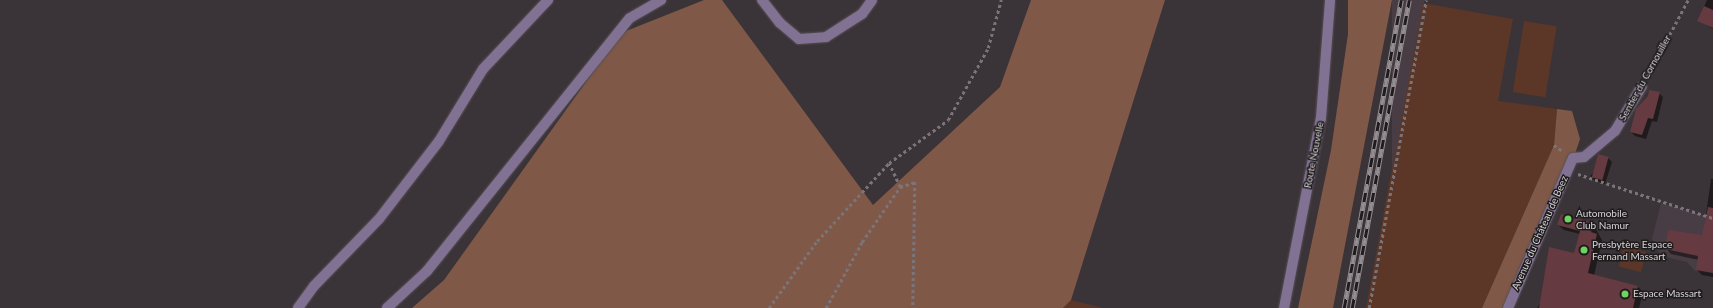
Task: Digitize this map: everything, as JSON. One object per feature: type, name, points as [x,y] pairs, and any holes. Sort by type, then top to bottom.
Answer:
[{"type":"street","points":[[298,308],[314,286],[379,219],[439,141],[483,69],[548,0]]},
{"type":"street","points":[[388,308],[426,271],[630,18],[661,0]]},
{"type":"street","points":[[762,0],[780,23],[800,39],[826,37],[862,14],[872,0]]},
{"type":"street","name":"Route Nouvelle","points":[[1284,308],[1321,118],[1330,0]]},
{"type":"street","name":"Sentier du Cornouiller","points":[[1573,158],[1584,157],[1615,131],[1642,86]]},
{"type":"street","name":"Avenue du Château de Beez","points":[[1508,308],[1573,158]]},
{"type":"path","points":[[769,308],[817,241],[889,163],[948,120],[988,48],[1001,0]]},
{"type":"path","points":[[1368,308],[1426,0]]},
{"type":"path","name":"Sentier du Cornouiller","points":[[1642,86],[1688,0]]},
{"type":"path","points":[[889,163],[900,187]]},
{"type":"path","points":[[1568,171],[1713,218]]},
{"type":"path","points":[[826,308],[862,242],[900,187],[915,182],[913,308]]},
{"type":"shaded area","points":[[704,0],[722,0],[873,205],[1000,87],[1031,0],[1165,0],[1071,300],[1063,308],[412,308],[444,280],[621,33]]},
{"type":"shaded area","points":[[1348,0],[1392,0],[1333,308],[1298,308],[1331,150],[1348,34]]},
{"type":"shaded area","points":[[1392,0],[1424,0],[1424,308],[1392,308]]},
{"type":"shaded area","points":[[1423,3],[1513,19],[1498,101],[1557,109],[1554,145],[1482,308],[1366,308]]},
{"type":"shaded area","points":[[1524,21],[1557,26],[1545,97],[1513,92]]},
{"type":"shaded area","points":[[1557,109],[1572,111],[1580,139],[1575,154],[1508,308],[1482,308],[1554,145]]},
{"type":"shaded area","points":[[1661,203],[1713,218],[1713,273],[1695,271],[1687,262],[1661,256],[1652,239]]},
{"type":"shaded area","points":[[1624,246],[1646,252],[1641,272],[1619,266]]},
{"type":"shaded area","points":[[1071,300],[1103,308],[1063,308]]},
{"type":"building","points":[[1704,6],[1713,10],[1713,28],[1697,21]]},
{"type":"building","points":[[1649,90],[1660,92],[1653,119],[1648,118],[1642,135],[1630,132],[1636,109],[1648,96]]},
{"type":"building","points":[[1598,154],[1609,157],[1602,180],[1592,177]]},
{"type":"building","points":[[1708,207],[1713,208],[1713,273],[1696,270],[1698,256],[1665,249],[1668,230],[1702,235]]},
{"type":"building","points":[[1561,214],[1594,223],[1591,232],[1597,234],[1588,273],[1638,286],[1633,308],[1539,308],[1549,247],[1574,253],[1580,231],[1557,225]]},
{"type":"railway","points":[[1344,308],[1401,0]]},
{"type":"railway","points":[[1352,308],[1409,0]]},
{"type":"place","name":"Automobile Club Namur","points":[[1568,219]]},
{"type":"place","name":"Presbytère Espace Fernand Massart","points":[[1584,250]]},
{"type":"place","name":"Espace Massart","points":[[1625,294]]}]
